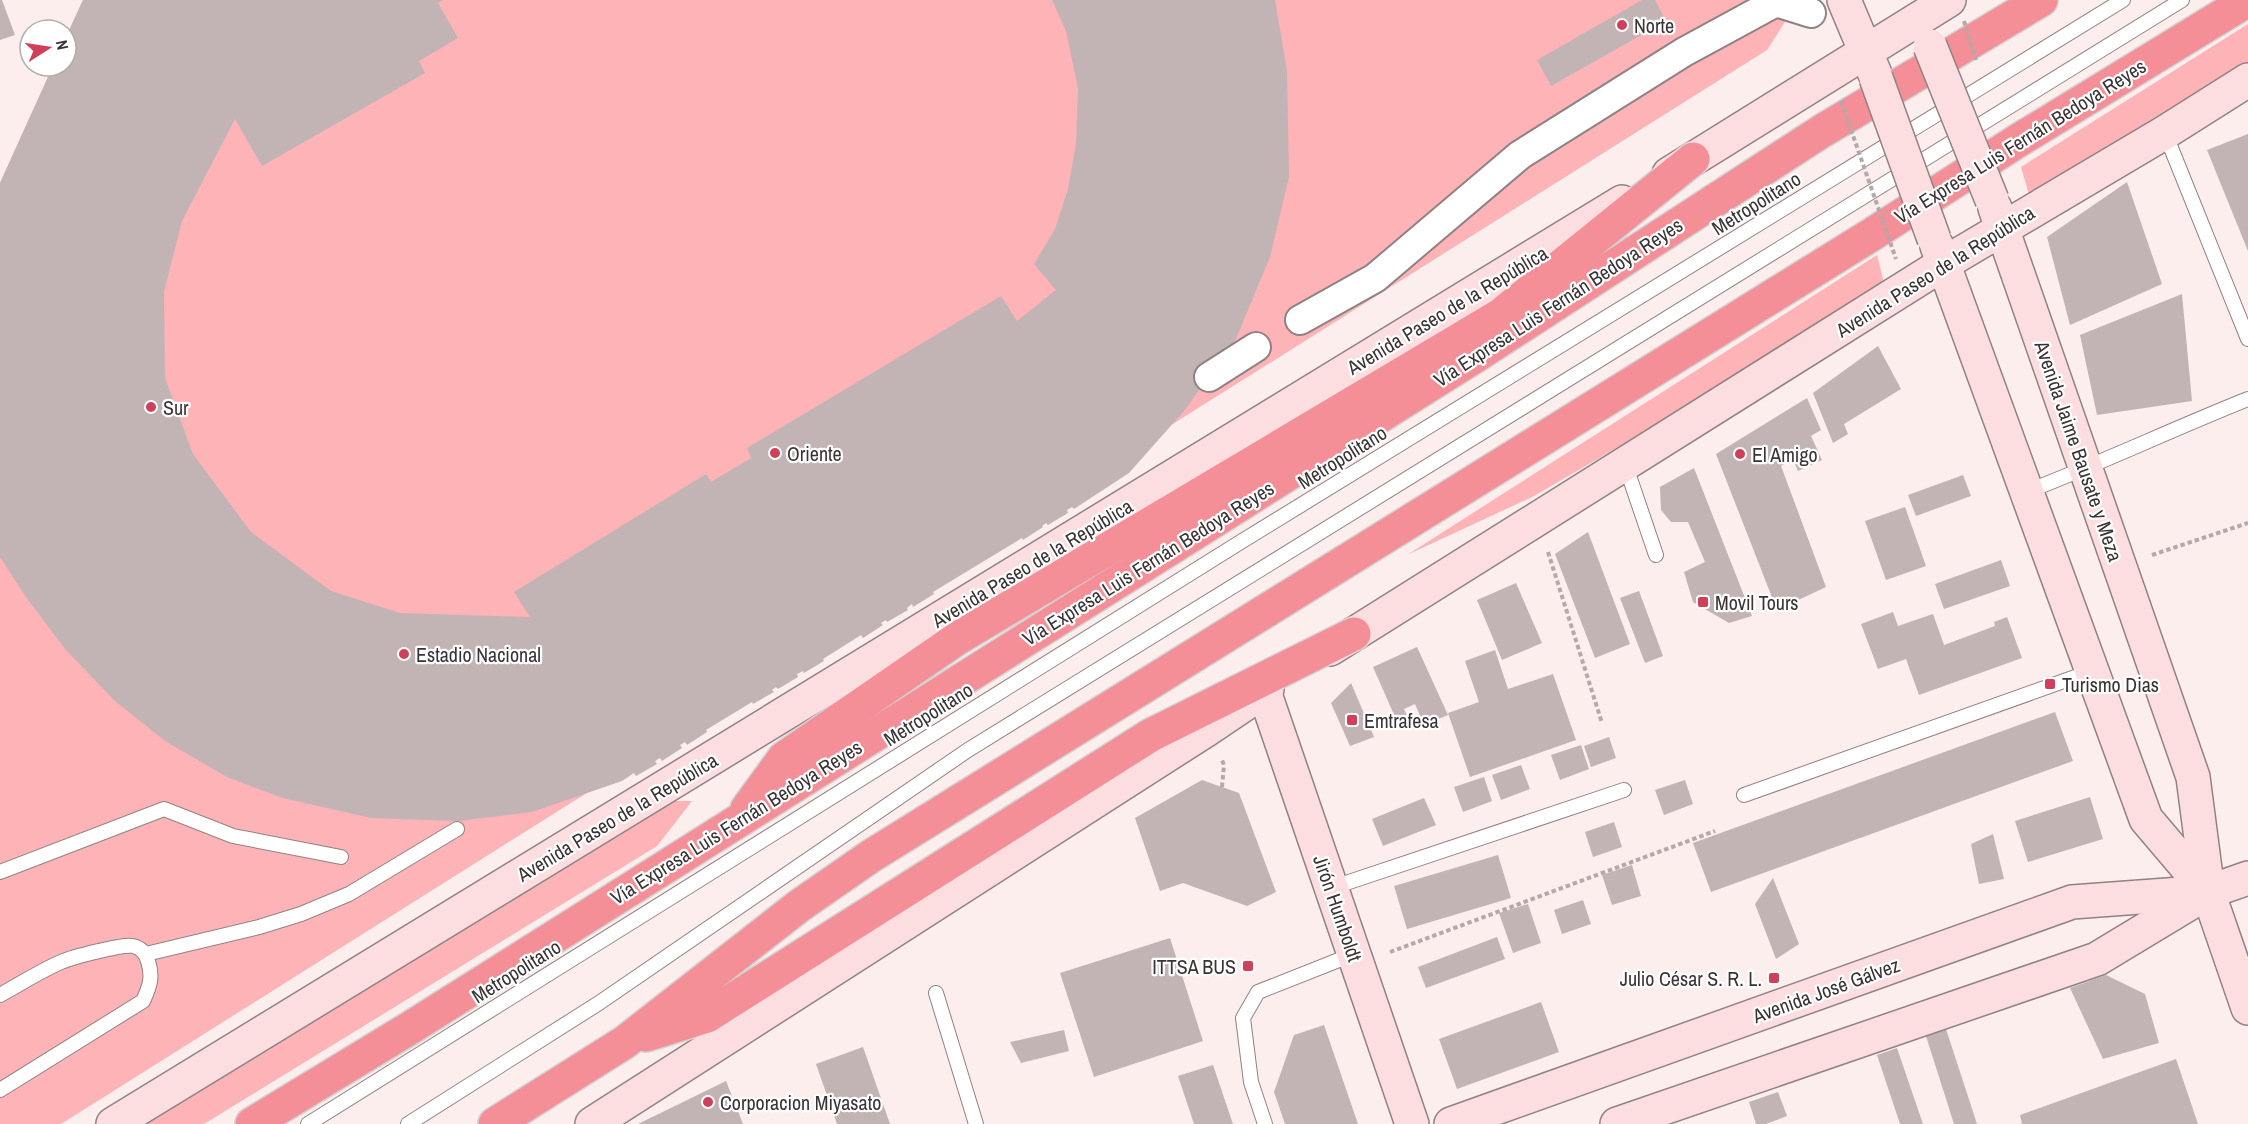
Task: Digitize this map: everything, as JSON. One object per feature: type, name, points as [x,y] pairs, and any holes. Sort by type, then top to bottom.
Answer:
[{"type":"highway","name":"Vía Expresa Luis Fernán Bedoya Reyes","points":[[252,1124],[410,1028],[1477,356],[1822,131],[2041,0]]},
{"type":"highway","name":"Vía Expresa Luis Fernán Bedoya Reyes","points":[[495,1124],[625,1042],[798,906],[871,856],[1861,241],[2019,140],[2248,0]]},
{"type":"highway","points":[[738,821],[784,758],[794,751],[958,638],[1499,316],[1693,159]]},
{"type":"highway","points":[[625,1042],[707,1016],[1151,735],[1354,634]]},
{"type":"main road","name":"Avenida Jaime Bausate y Meza","points":[[1844,0],[1872,65],[2146,819],[2208,892]]},
{"type":"main road","name":"Avenida Paseo de la República","points":[[113,1124],[1693,159],[1872,65],[1920,22],[1949,0]]},
{"type":"main road","name":"Avenida Jaime Bausate y Meza","points":[[1920,22],[1997,214],[2193,777],[2208,892],[2248,1008]]},
{"type":"main road","name":"Avenida Paseo de la República","points":[[594,1123],[1264,691],[1625,464],[1997,214],[2164,133],[2248,80]]},
{"type":"main road","name":"Jirón Humboldt","points":[[1264,691],[1412,1124]]},
{"type":"main road","name":"Avenida José Gálvez","points":[[1617,1124],[2097,959],[2208,892],[2248,878]]},
{"type":"main road","name":"Avenida José Gálvez","points":[[1451,1124],[2072,902],[2208,892]]},
{"type":"street","points":[[1300,321],[1375,278],[1520,154],[1684,52],[1776,2],[1811,13]]},
{"type":"street","points":[[1209,376],[1256,347]]},
{"type":"lane","name":"Metropolitano","points":[[308,1124],[1249,537],[2123,0]]},
{"type":"lane","points":[[408,1124],[599,1003],[968,750],[2182,0]]},
{"type":"lane","points":[[2164,133],[2248,339]]},
{"type":"lane","points":[[2026,492],[2248,399]]},
{"type":"lane","points":[[1625,464],[1656,555]]},
{"type":"lane","points":[[1744,795],[2092,671]]},
{"type":"lane","points":[[1331,888],[1624,790]]},
{"type":"lane","points":[[0,872],[164,808],[233,836],[341,856]]},
{"type":"lane","points":[[146,954],[260,927],[301,914],[349,894],[457,829]]},
{"type":"lane","points":[[0,995],[62,962],[132,945],[146,954],[151,971],[151,984],[143,1001],[0,1090]]},
{"type":"lane","points":[[1264,1124],[1251,1082],[1243,1018],[1258,992],[1356,959]]},
{"type":"lane","points":[[936,993],[976,1124]]},
{"type":"path","points":[[1841,101],[1896,259]]},
{"type":"path","points":[[1538,519],[1602,723]]},
{"type":"path","points":[[2120,567],[2248,523]]},
{"type":"path","points":[[1356,959],[1715,831]]},
{"type":"shaded area","name":"Estadio Nacional","points":[[83,0],[1790,0],[1792,11],[1767,50],[61,1124],[0,1124],[0,183],[48,78],[78,78],[78,18],[75,18]]},
{"type":"shaded area","points":[[2248,24],[2248,64],[2030,198],[2021,167]]},
{"type":"shaded area","points":[[1877,255],[1886,291],[1534,496],[1407,555]]},
{"type":"shaded area","points":[[669,801],[692,801],[657,846],[204,1124],[140,1124]]},
{"type":"building","points":[[0,0],[2,0],[15,35],[0,40]]},
{"type":"building","points":[[83,0],[443,0],[438,3],[458,38],[419,61],[425,73],[262,166],[235,119],[182,221],[164,292],[165,378],[193,454],[251,532],[331,591],[400,613],[530,617],[514,592],[706,474],[711,482],[751,458],[747,448],[1001,296],[1017,321],[1056,290],[1034,264],[1055,229],[1068,189],[1076,144],[1078,88],[1066,31],[1052,0],[1275,0],[1287,71],[1289,177],[1270,257],[1236,339],[1184,411],[1129,473],[1074,509],[1072,507],[1067,510],[1068,513],[1048,525],[1046,523],[1023,540],[1022,538],[933,592],[934,594],[913,607],[912,604],[907,608],[908,610],[881,623],[883,625],[863,638],[861,635],[823,659],[824,661],[804,673],[803,671],[797,674],[798,677],[778,689],[776,687],[772,690],[774,692],[753,704],[752,702],[706,730],[707,732],[687,745],[685,742],[680,745],[682,748],[662,761],[660,758],[655,761],[657,764],[636,776],[634,773],[622,781],[532,812],[458,821],[371,818],[283,798],[227,777],[165,741],[115,701],[65,649],[26,597],[0,557],[0,183],[48,78],[78,78],[78,18],[75,18]]},
{"type":"building","points":[[1642,0],[1655,0],[1666,21],[1551,86],[1537,60]]},
{"type":"building","points":[[2248,134],[2248,251],[2207,150]]},
{"type":"building","points":[[2127,182],[2162,284],[2070,325],[2047,237]]},
{"type":"building","points":[[2182,294],[2192,401],[2097,415],[2080,335]]},
{"type":"building","points":[[1878,346],[1901,389],[1844,424],[1848,434],[1833,443],[1813,393]]},
{"type":"building","points":[[1807,398],[1821,430],[1811,436],[1822,460],[1798,471],[1793,459],[1781,466],[1826,587],[1777,610],[1716,454]]},
{"type":"building","points":[[1694,468],[1752,616],[1729,623],[1693,602],[1684,572],[1705,562],[1688,522],[1671,522],[1661,510],[1660,487]]},
{"type":"building","points":[[1963,475],[1971,496],[1916,516],[1908,495]]},
{"type":"building","points":[[1905,507],[1926,566],[1886,580],[1865,521]]},
{"type":"building","points":[[1588,532],[1630,644],[1595,658],[1555,554]]},
{"type":"building","points":[[2001,560],[2010,586],[1944,609],[1935,584]]},
{"type":"building","points":[[1516,583],[1542,643],[1502,660],[1477,600]]},
{"type":"building","points":[[1639,591],[1663,656],[1645,663],[1620,598]]},
{"type":"building","points":[[1893,612],[1898,626],[1933,614],[1944,645],[1995,626],[1994,622],[2007,617],[2022,658],[1919,695],[1906,659],[1878,669],[1861,624]]},
{"type":"building","points":[[1417,647],[1448,715],[1424,725],[1415,704],[1404,709],[1410,722],[1399,726],[1373,667]]},
{"type":"building","points":[[1495,650],[1508,689],[1553,674],[1576,740],[1470,777],[1448,713],[1479,702],[1465,661]]},
{"type":"building","name":"Emtrafesa","points":[[1351,683],[1374,737],[1350,746],[1331,703]]},
{"type":"building","points":[[2055,712],[2073,761],[1711,892],[1693,843]]},
{"type":"building","points":[[1609,737],[1616,758],[1591,767],[1584,746]]},
{"type":"building","points":[[1581,745],[1589,769],[1560,780],[1551,755]]},
{"type":"building","points":[[1521,765],[1530,789],[1501,800],[1492,775]]},
{"type":"building","points":[[1484,777],[1492,801],[1463,812],[1454,787]]},
{"type":"building","points":[[1202,780],[1239,793],[1276,892],[1247,906],[1183,883],[1160,891],[1135,818]]},
{"type":"building","points":[[1685,780],[1693,804],[1664,815],[1655,790]]},
{"type":"building","points":[[2090,797],[2103,839],[2028,862],[2015,821]]},
{"type":"building","points":[[1424,798],[1436,825],[1383,846],[1372,819]]},
{"type":"building","points":[[1614,822],[1622,847],[1593,857],[1585,832]]},
{"type":"building","points":[[1993,834],[2004,879],[1979,884],[1971,844]]},
{"type":"building","points":[[1498,855],[1511,898],[1407,929],[1394,886]]},
{"type":"building","points":[[1632,865],[1641,896],[1612,905],[1602,875]]},
{"type":"building","points":[[1773,878],[1799,944],[1776,959],[1755,904]]},
{"type":"building","points":[[1583,900],[1591,924],[1562,934],[1554,910]]},
{"type":"building","points":[[1528,904],[1541,943],[1513,953],[1499,913]]},
{"type":"building","points":[[1497,937],[1505,959],[1426,988],[1418,967]]},
{"type":"building","points":[[1170,938],[1203,1041],[1094,1077],[1060,973]]},
{"type":"building","points":[[2106,975],[2145,994],[2159,1043],[2103,1059],[2070,988]]},
{"type":"building","points":[[1541,1002],[1559,1052],[1457,1089],[1439,1039]]},
{"type":"building","points":[[1324,1025],[1358,1124],[1285,1124],[1274,1092],[1294,1035]]},
{"type":"building","points":[[1945,1026],[1977,1124],[1954,1124],[1925,1033]]},
{"type":"building","points":[[1064,1030],[1069,1051],[1021,1063],[1010,1042]]},
{"type":"building","points":[[863,1047],[890,1124],[837,1124],[816,1064]]},
{"type":"building","points":[[1897,1048],[1923,1124],[1900,1124],[1877,1055]]},
{"type":"building","points":[[2176,1059],[2198,1124],[2022,1124],[2020,1115]]},
{"type":"building","points":[[1213,1065],[1233,1124],[1194,1124],[1178,1076]]},
{"type":"building","name":"Corporacion Miyasato","points":[[726,1081],[743,1124],[638,1124]]},
{"type":"building","points":[[1778,1092],[1787,1116],[1766,1124],[1756,1124],[1749,1102]]},
{"type":"place","name":"Norte","points":[[1622,25]]},
{"type":"place","name":"Sur","points":[[151,407]]},
{"type":"place","name":"Oriente","points":[[775,453]]},
{"type":"place","name":"El Amigo","points":[[1740,454]]},
{"type":"place","name":"Movil Tours","points":[[1703,602]]},
{"type":"place","name":"Estadio Nacional","points":[[404,654]]},
{"type":"place","name":"Turismo Dias","points":[[2050,684]]},
{"type":"place","name":"Emtrafesa","points":[[1352,720]]},
{"type":"place","name":"ITTSA BUS","points":[[1248,966]]},
{"type":"place","name":"Julio César S. R. L.","points":[[1774,978]]},
{"type":"place","name":"Corporacion Miyasato","points":[[708,1102]]}]
